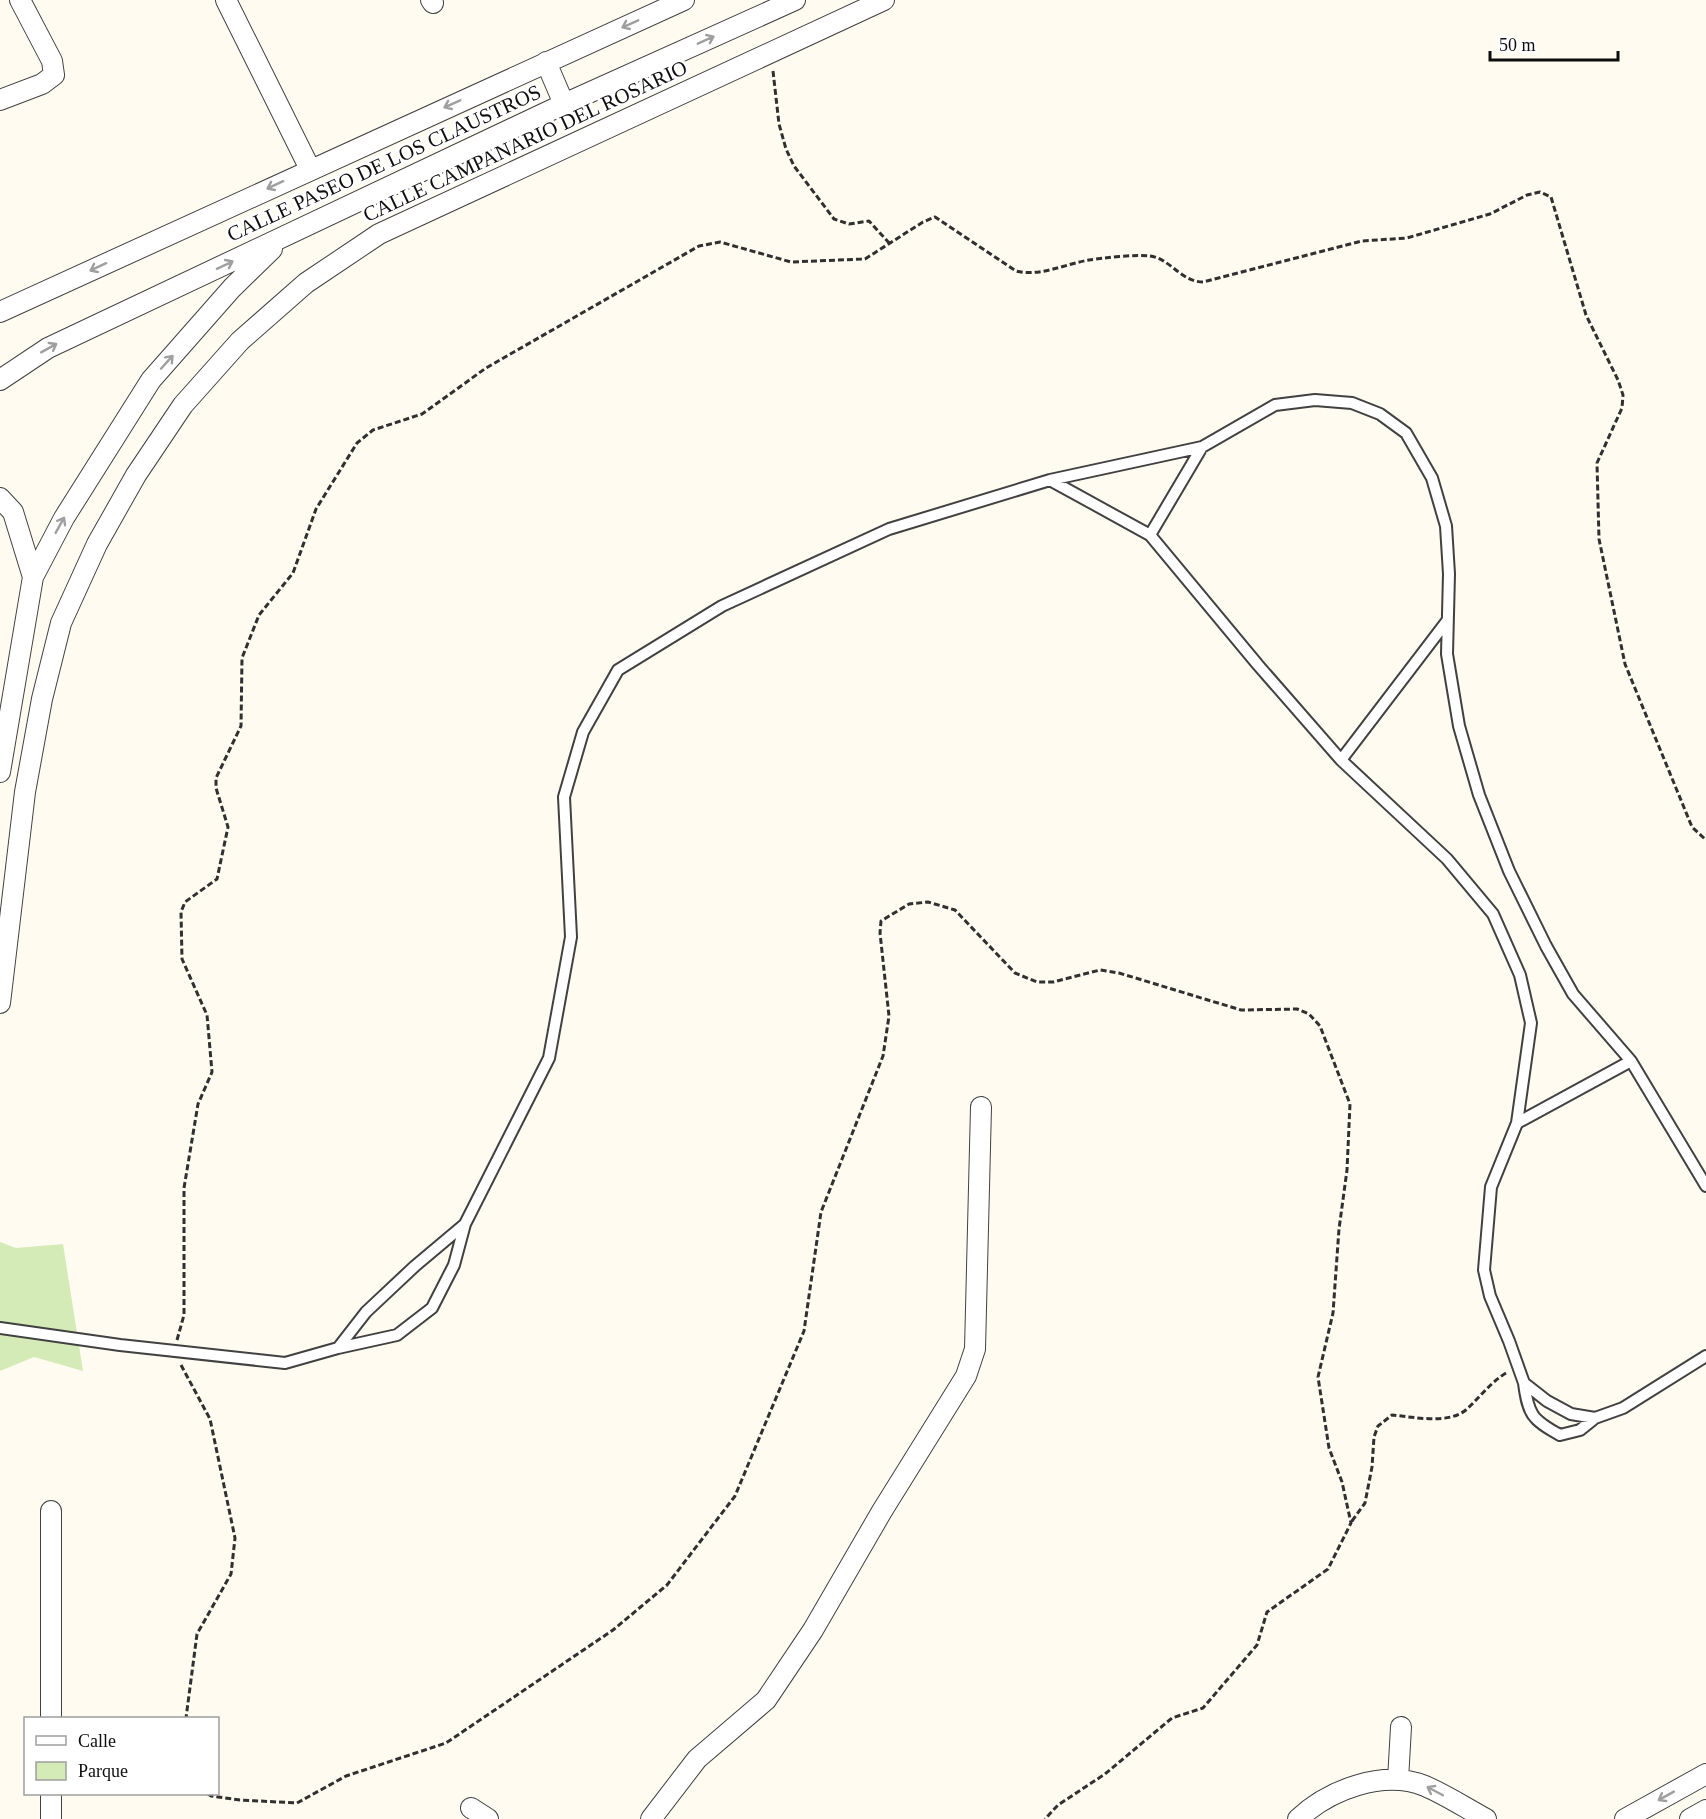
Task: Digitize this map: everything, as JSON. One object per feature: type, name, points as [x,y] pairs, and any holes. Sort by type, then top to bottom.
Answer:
[{"type":"street","points":[[0,100],[42,84],[54,75],[52,61],[20,0]]},
{"type":"street","points":[[226,0],[310,169]]},
{"type":"street","name":"CALLE PASEO DE LOS CLAUSTROS","points":[[0,312],[684,0]]},
{"type":"street","name":"CALLE PASEO DE LOS CLAUSTROS","points":[[0,380],[48,348],[564,104],[795,0]]},
{"type":"street","name":"CALLE CAMPANARIO DEL ROSARIO","points":[[0,1002],[26,792],[42,699],[61,623],[102,534],[136,475],[183,405],[240,341],[297,290],[379,234],[884,0]]},
{"type":"street","points":[[546,62],[564,104]]},
{"type":"street","points":[[0,772],[33,577],[64,518],[151,380],[232,288],[283,237]]},
{"type":"street","points":[[0,498],[13,512],[33,577]]},
{"type":"street","points":[[651,1819],[697,1759],[766,1700],[813,1630],[882,1511],[966,1376],[975,1348],[981,1107]]},
{"type":"street","points":[[51,1511],[51,1717]]},
{"type":"street","points":[[1398,1780],[1401,1728]]},
{"type":"street","points":[[1625,1819],[1706,1774]]},
{"type":"street","points":[[1298,1819],[1311,1806],[1359,1784],[1398,1780],[1424,1786],[1486,1819]]},
{"type":"street","points":[[51,1795],[51,1819]]},
{"type":"street","points":[[1690,1819],[1706,1810]]},
{"type":"lane","points":[[0,1328],[285,1363],[397,1335],[432,1308],[453,1266],[465,1224],[549,1058],[571,937],[564,797],[583,732],[618,670],[722,606],[889,529],[1050,480],[1202,447],[1275,405],[1315,399],[1352,403],[1380,414],[1406,433],[1432,478],[1446,526],[1449,574],[1447,654],[1459,726],[1479,795],[1509,871],[1573,994],[1631,1061],[1706,1186]]},
{"type":"lane","points":[[1150,535],[1202,447]]},
{"type":"lane","points":[[1050,480],[1150,535],[1341,760],[1447,860],[1493,914],[1520,975],[1531,1023],[1517,1123],[1491,1187],[1484,1270],[1490,1296],[1524,1383],[1526,1403],[1538,1423],[1560,1435],[1580,1430],[1595,1418],[1623,1408],[1706,1356]]},
{"type":"lane","points":[[1341,760],[1447,621]]},
{"type":"lane","points":[[1517,1123],[1631,1061]]},
{"type":"lane","points":[[338,1348],[366,1312],[415,1266],[465,1224]]},
{"type":"lane","points":[[1524,1383],[1547,1401],[1571,1414],[1595,1418]]},
{"type":"path","points":[[771,52],[779,124],[786,149],[794,166],[834,219],[849,224],[869,221],[890,244]]},
{"type":"path","points":[[173,1350],[210,1419],[235,1538],[231,1574],[197,1634],[186,1717]]},
{"type":"path","points":[[1351,1523],[1365,1503],[1372,1467],[1374,1437],[1378,1426],[1392,1415],[1444,1418],[1464,1411],[1490,1384],[1518,1366]]},
{"type":"green space","points":[[0,1242],[16,1248],[63,1244],[83,1371],[34,1357],[0,1371]]}]
